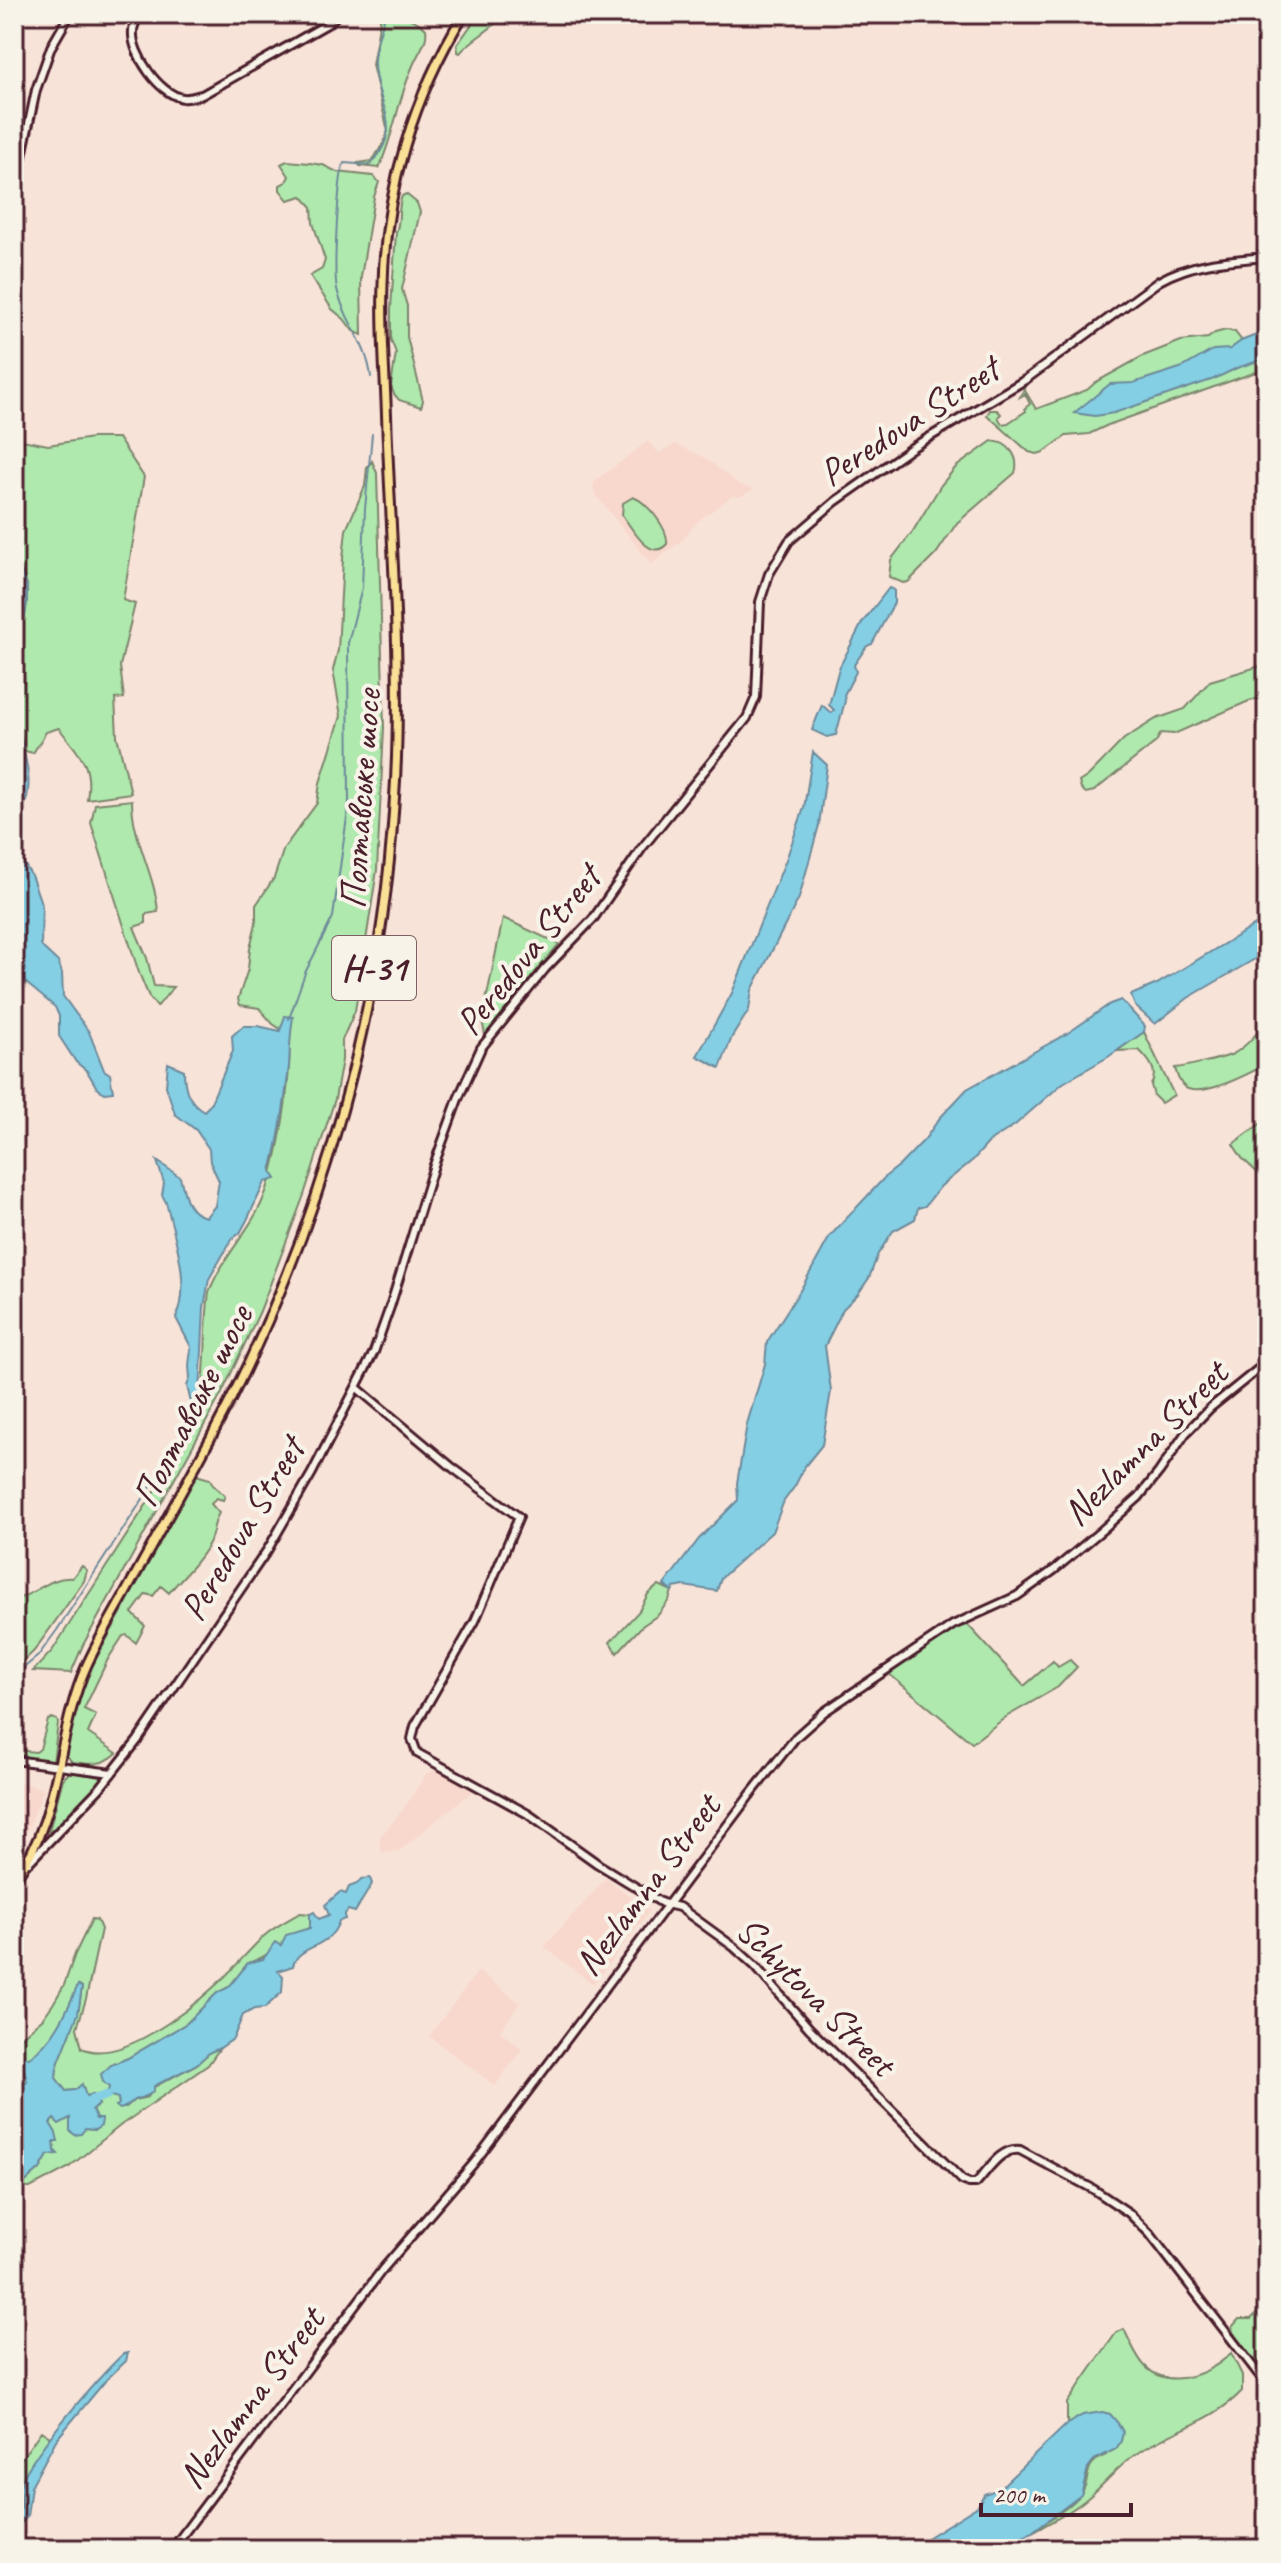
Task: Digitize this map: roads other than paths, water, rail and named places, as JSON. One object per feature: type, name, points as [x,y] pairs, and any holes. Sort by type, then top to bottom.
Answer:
[{"type":"main road","name":"Полтавське шосе","points":[[24,1867],[34,1851],[46,1819],[74,1699],[85,1670],[230,1401],[279,1296],[318,1190],[350,1086],[365,1020],[384,903],[395,801],[397,685],[382,326],[386,231],[410,130],[443,51],[464,14]]},
{"type":"main road","name":"Peredova Street","points":[[14,1880],[24,1867]]},
{"type":"street","points":[[14,194],[40,77],[51,47],[70,14]]},
{"type":"street","points":[[139,14],[133,38],[143,63],[162,86],[183,98],[202,95],[327,24],[338,14]]},
{"type":"street","name":"Peredova Street","points":[[24,1867],[112,1773],[138,1740],[268,1549],[312,1473],[374,1352],[434,1165],[481,1048],[545,969],[593,919],[642,848],[747,718],[756,697],[760,602],[769,574],[789,541],[836,501],[913,447],[1025,380],[1159,281],[1202,264],[1267,257]]},
{"type":"street","name":"Nezlamna Street","points":[[172,2549],[382,2270],[474,2163],[796,1737],[824,1712],[922,1645],[953,1625],[1017,1596],[1054,1570],[1139,1497],[1185,1434],[1210,1408],[1267,1362]]},
{"type":"street","name":"Schytova Street","points":[[356,1387],[453,1468],[519,1517],[475,1621],[415,1726],[413,1747],[417,1753],[528,1814],[598,1864],[669,1905],[679,1907],[755,1966],[809,2028],[962,2180],[976,2183],[1005,2152],[1020,2150],[1093,2189],[1129,2213],[1150,2234],[1267,2385]]},
{"type":"street","points":[[14,1760],[112,1773]]},
{"type":"water","points":[[1267,331],[1267,358],[1114,413],[1095,416],[1074,413],[1110,384],[1133,383],[1183,367],[1213,350],[1230,349]]},
{"type":"water","points":[[14,529],[15,558],[27,585],[27,602],[25,616],[14,639]]},
{"type":"water","points":[[889,588],[894,590],[894,603],[872,644],[867,646],[854,665],[856,672],[844,695],[836,735],[827,737],[812,730],[822,705],[831,713],[834,710],[829,705],[839,668],[862,623]]},
{"type":"water","points":[[14,713],[28,776],[26,801],[21,813],[14,813]]},
{"type":"water","points":[[813,752],[827,765],[819,825],[799,898],[752,990],[749,1010],[732,1037],[720,1068],[697,1056],[732,993],[787,857],[804,808]]},
{"type":"water","points":[[14,823],[21,823],[23,827],[23,862],[42,906],[41,946],[58,962],[63,996],[89,1032],[104,1070],[110,1074],[113,1092],[105,1093],[97,1088],[87,1071],[76,1062],[59,1036],[59,1016],[55,1007],[14,976]]},
{"type":"water","points":[[1267,918],[1267,952],[1188,998],[1155,1024],[1135,1006],[1131,995],[1157,984]]},
{"type":"water","points":[[1121,1000],[1145,1026],[1144,1032],[1063,1083],[1015,1125],[989,1142],[973,1160],[941,1186],[925,1206],[918,1208],[915,1219],[893,1231],[878,1254],[869,1278],[843,1309],[825,1346],[831,1391],[822,1445],[784,1501],[772,1532],[721,1578],[717,1591],[684,1586],[672,1591],[664,1585],[699,1539],[738,1500],[737,1483],[747,1424],[765,1364],[767,1342],[830,1236],[925,1139],[967,1089]]},
{"type":"water","points":[[285,1016],[293,1017],[284,1106],[271,1171],[276,1179],[265,1182],[240,1233],[232,1239],[209,1279],[204,1307],[200,1393],[195,1416],[191,1417],[193,1411],[187,1386],[191,1347],[176,1318],[182,1276],[157,1161],[180,1177],[190,1207],[199,1215],[206,1217],[215,1206],[219,1181],[210,1162],[209,1149],[196,1130],[175,1114],[166,1086],[168,1063],[184,1070],[188,1094],[204,1111],[210,1105],[233,1051],[232,1036],[243,1026],[280,1031]]},
{"type":"water","points":[[370,1878],[372,1884],[355,1912],[348,1910],[345,1919],[339,1921],[329,1937],[301,1954],[293,1966],[278,1971],[283,1976],[282,1992],[265,2008],[243,2015],[233,2039],[210,2052],[197,2064],[154,2086],[150,2094],[126,2107],[120,2109],[116,2106],[119,2104],[118,2098],[107,2095],[109,2087],[103,2082],[101,2074],[111,2065],[187,2023],[217,1993],[229,1987],[248,1963],[263,1959],[276,1942],[281,1945],[286,1935],[310,1928],[310,1914],[314,1912],[319,1919],[329,1915],[325,1905],[340,1892],[346,1894],[349,1887],[361,1879]]},
{"type":"water","points":[[78,1985],[82,1987],[78,2014],[57,2067],[56,2078],[66,2091],[75,2090],[82,2084],[86,2096],[93,2094],[99,2105],[92,2110],[96,2119],[102,2119],[101,2126],[75,2135],[70,2131],[70,2118],[59,2124],[54,2119],[50,2123],[56,2133],[58,2141],[54,2141],[58,2154],[48,2155],[40,2169],[24,2183],[19,2176],[14,2179],[14,2089],[27,2081],[24,2070],[15,2061],[18,2052],[29,2058],[46,2043],[64,2016]]},
{"type":"water","points":[[128,2353],[126,2361],[56,2440],[31,2486],[27,2517],[14,2530],[22,2504],[20,2488],[34,2459],[82,2399],[123,2354]]},
{"type":"water","points":[[1110,2414],[1118,2423],[1123,2432],[1121,2441],[1116,2449],[1094,2460],[1088,2468],[1081,2495],[1032,2532],[1002,2549],[909,2549],[978,2506],[984,2494],[999,2489],[1067,2424],[1083,2415]]},
{"type":"waterway","points":[[371,377],[365,353],[340,301],[336,246],[344,163],[370,165],[386,138],[388,126],[374,64],[385,14]]},
{"type":"waterway","points":[[289,1019],[305,973],[333,917],[349,803],[348,643],[362,588],[372,434]]},
{"type":"waterway","points":[[14,1676],[38,1656],[57,1630],[175,1450],[194,1414]]},
{"type":"waterway","points":[[84,2103],[107,2095]]}]
